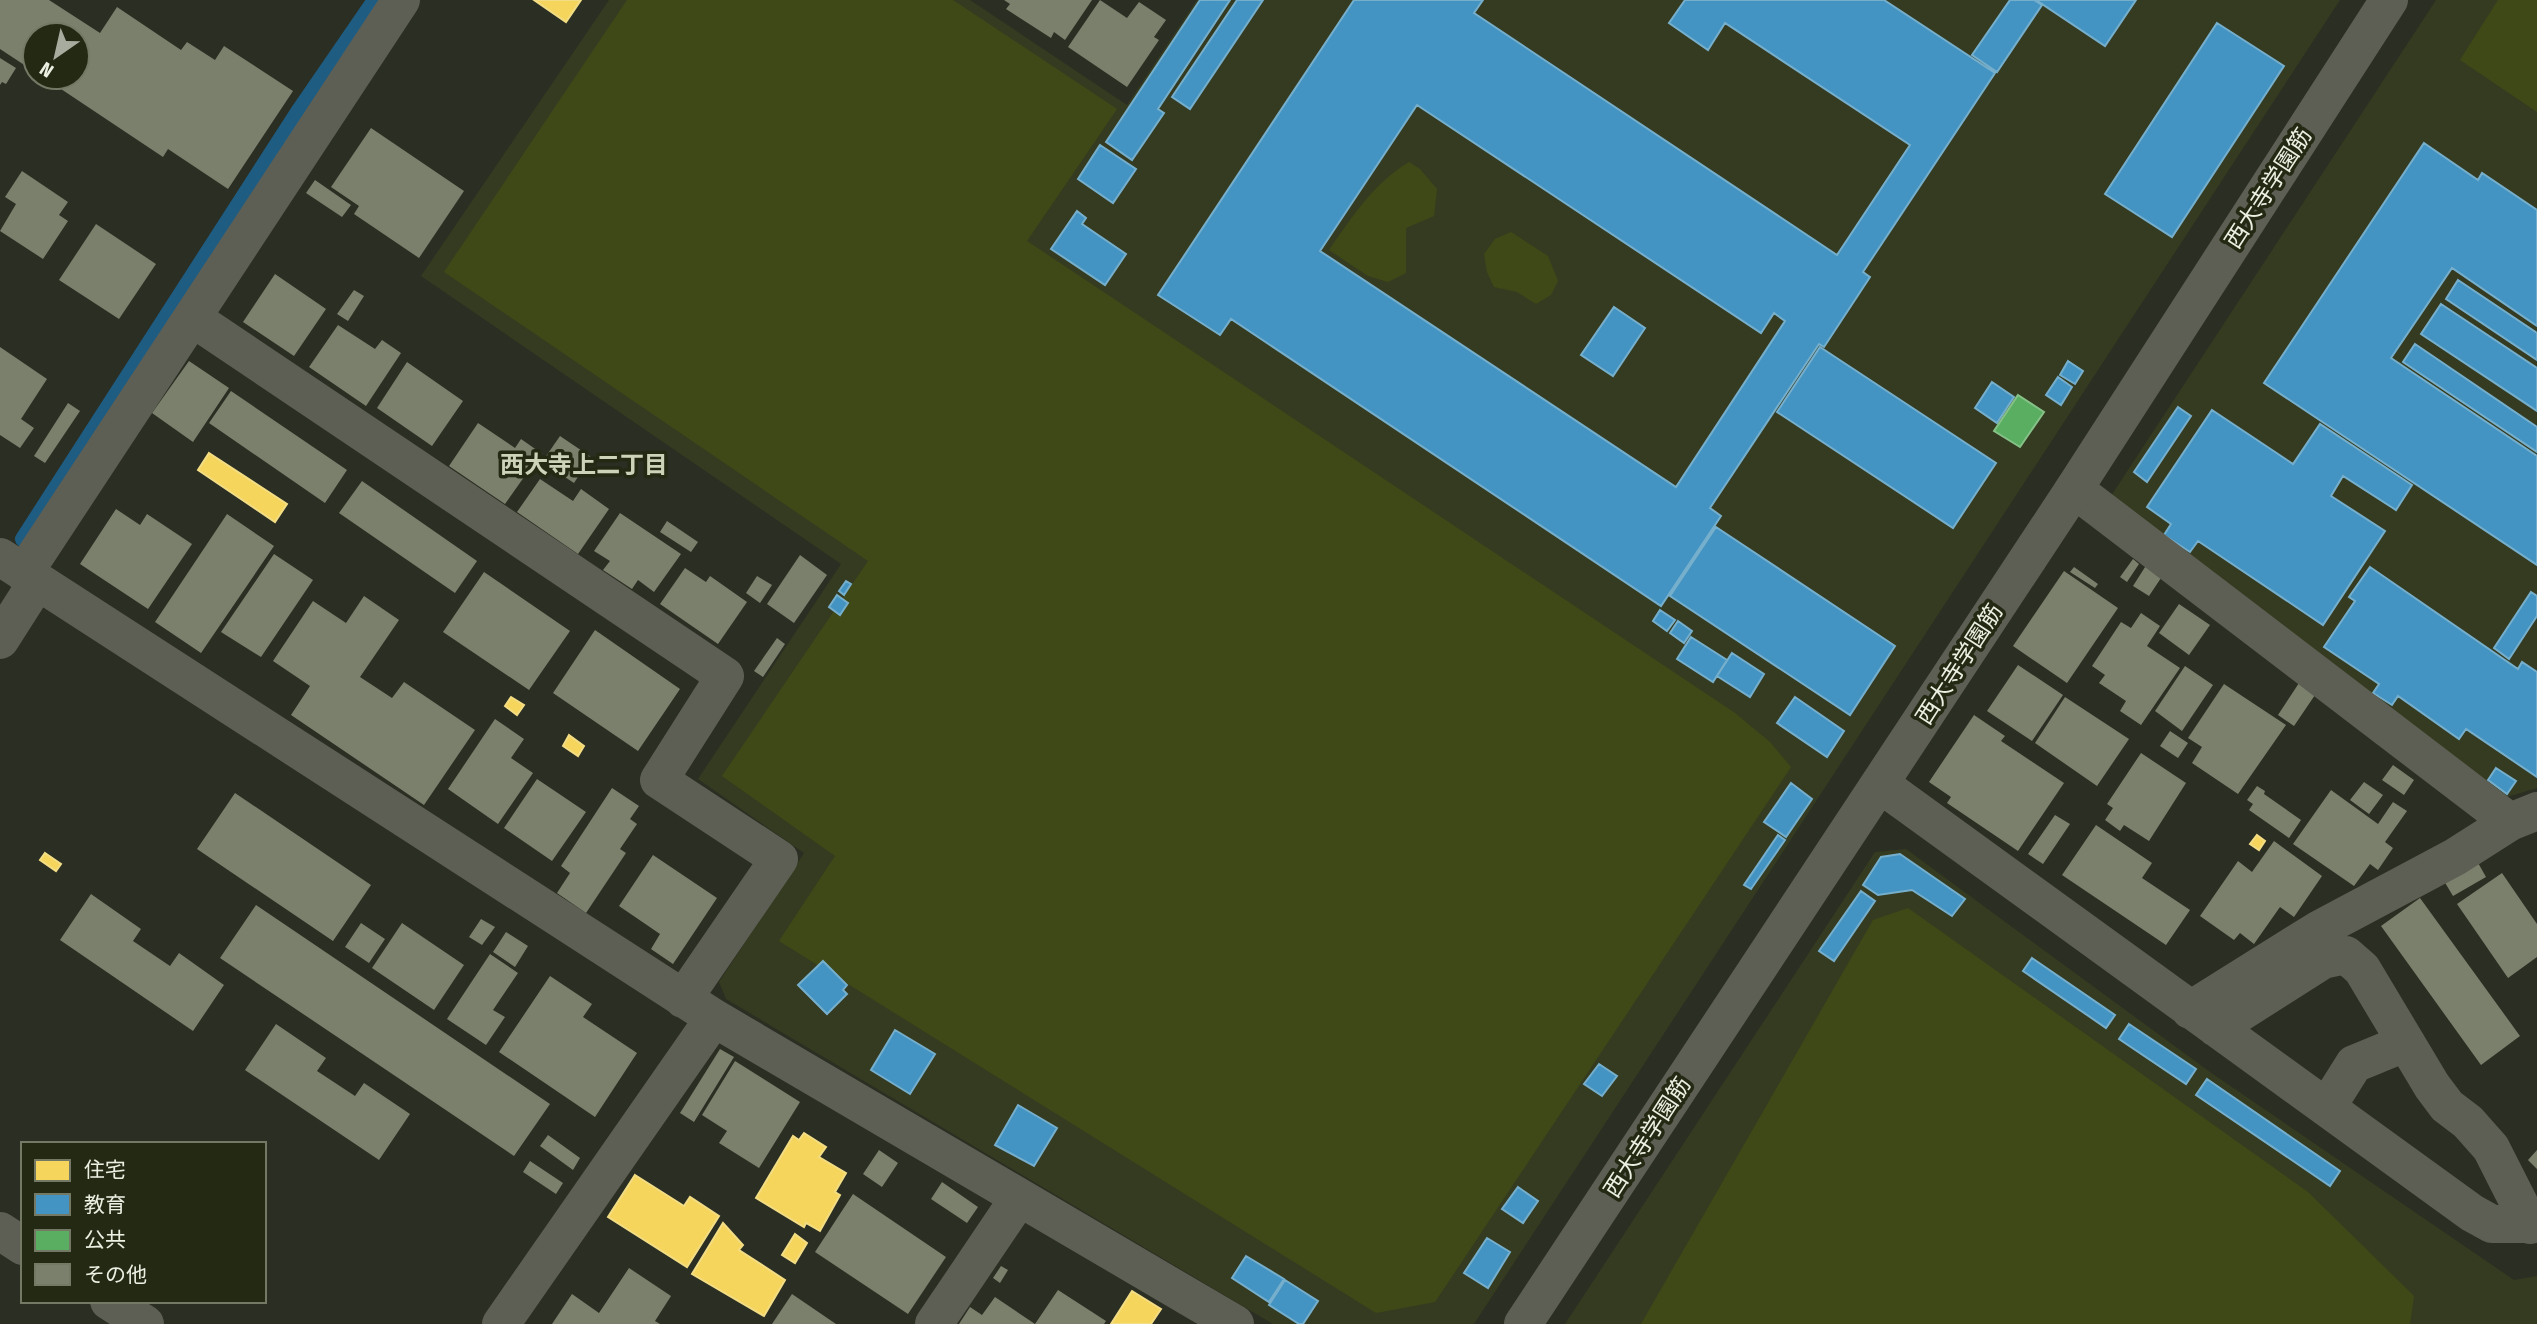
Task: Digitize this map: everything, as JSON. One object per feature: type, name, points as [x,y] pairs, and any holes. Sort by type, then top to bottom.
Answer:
[{"type":"street","points":[[0,639],[20,571],[194,319],[401,0]]},
{"type":"street","name":"西大寺学園筋","points":[[1524,1324],[2074,489],[2389,0]]},
{"type":"street","points":[[194,319],[725,676],[659,780],[779,859],[698,1008],[501,1324]]},
{"type":"street","points":[[2074,489],[2524,817],[2318,930],[2203,1019]]},
{"type":"street","points":[[20,571],[698,1008],[1235,1324]]},
{"type":"street","points":[[1881,784],[2203,1019],[2472,1213],[2492,1224],[2533,1224],[2491,1148],[2468,1122],[2447,1106],[2361,969],[2346,955],[2323,960],[2203,1019]]},
{"type":"street","points":[[2327,1107],[2354,1064],[2405,1042]]},
{"type":"street","points":[[934,1324],[1019,1198]]},
{"type":"street","points":[[0,1231],[21,1245]]},
{"type":"street","points":[[112,1303],[145,1324]]},
{"type":"shaded area","points":[[609,0],[970,0],[1127,105],[1197,0],[2340,0],[1474,1324],[1273,1324],[726,999],[719,982],[804,853],[698,779],[841,564],[421,276]]},
{"type":"shaded area","points":[[2436,0],[2537,0],[2537,788],[2497,800],[2109,499]]},
{"type":"shaded area","points":[[1906,849],[2210,1072],[2514,1280],[2537,1276],[2537,1324],[1565,1324],[1875,852]]},
{"type":"green space","points":[[627,0],[953,0],[1117,109],[1027,241],[1735,713],[1770,742],[1791,767],[1435,1302],[1376,1313],[779,941],[835,856],[722,776],[868,561],[444,272]]},
{"type":"green space","points":[[2498,0],[2537,0],[2537,112],[2460,60]]},
{"type":"green space","points":[[1409,162],[1420,169],[1437,189],[1434,216],[1406,228],[1406,273],[1388,282],[1368,276],[1329,250],[1374,190]]},
{"type":"green space","points":[[1511,232],[1548,256],[1558,281],[1551,295],[1536,304],[1517,292],[1494,287],[1487,272],[1484,254],[1495,239]]},
{"type":"green space","points":[[1908,908],[2308,1192],[2414,1296],[2410,1324],[1641,1324],[1873,920]]},
{"type":"building: 住宅","points":[[534,0],[581,0],[566,22]]},
{"type":"building: 住宅","points":[[209,453],[287,504],[275,522],[198,470]]},
{"type":"building: 住宅","points":[[511,697],[524,705],[517,715],[505,706]]},
{"type":"building: 住宅","points":[[569,735],[584,746],[578,756],[563,746]]},
{"type":"building: 住宅","points":[[2257,835],[2265,841],[2259,850],[2250,844]]},
{"type":"building: 住宅","points":[[45,853],[61,864],[56,871],[40,860]]},
{"type":"building: 住宅","points":[[804,1133],[826,1147],[819,1157],[846,1173],[835,1192],[840,1195],[820,1231],[806,1223],[804,1227],[756,1198],[793,1136],[799,1140]]},
{"type":"building: 住宅","points":[[635,1175],[684,1206],[690,1197],[719,1216],[687,1267],[608,1217]]},
{"type":"building: 住宅","points":[[723,1223],[743,1245],[739,1250],[785,1280],[764,1316],[692,1274]]},
{"type":"building: 住宅","points":[[795,1234],[807,1243],[795,1263],[782,1255]]},
{"type":"building: 住宅","points":[[1132,1291],[1161,1309],[1151,1324],[1111,1324]]},
{"type":"building: 教育","points":[[1200,0],[1230,0],[1158,109],[1164,113],[1132,160],[1106,142]]},
{"type":"building: 教育","points":[[1237,0],[1263,0],[1190,109],[1172,97]]},
{"type":"building: 教育","points":[[1354,0],[1483,0],[1474,13],[1837,255],[1910,145],[1725,23],[1708,50],[1669,23],[1685,0],[1884,0],[1995,73],[1863,272],[1870,277],[1824,347],[1819,344],[1710,508],[1721,516],[1661,606],[1231,319],[1220,335],[1158,295]],"holes":[[[1417,105],[1761,333],[1774,313],[1785,321],[1676,487],[1320,251]]]},
{"type":"building: 教育","points":[[2010,0],[2034,0],[2042,5],[1997,72],[1972,55]]},
{"type":"building: 教育","points":[[2036,0],[2136,0],[2105,46]]},
{"type":"building: 教育","points":[[2217,23],[2284,66],[2172,237],[2105,194]]},
{"type":"building: 教育","points":[[2424,143],[2478,180],[2482,173],[2537,210],[2537,326],[2452,268],[2391,358],[2537,456],[2537,565],[2264,383]]},
{"type":"building: 教育","points":[[1100,145],[1136,169],[1113,203],[1078,179]]},
{"type":"building: 教育","points":[[1077,211],[1086,218],[1082,224],[1126,254],[1105,285],[1051,249]]},
{"type":"building: 教育","points":[[2458,280],[2537,333],[2537,360],[2446,299]]},
{"type":"building: 教育","points":[[2441,304],[2537,368],[2537,411],[2421,334]]},
{"type":"building: 教育","points":[[1614,307],[1645,328],[1613,376],[1581,355]]},
{"type":"building: 教育","points":[[2415,344],[2537,427],[2537,452],[2403,362]]},
{"type":"building: 教育","points":[[1820,347],[1996,463],[1953,528],[1777,412]]},
{"type":"building: 教育","points":[[2068,361],[2083,371],[2075,384],[2060,375]]},
{"type":"building: 教育","points":[[2058,377],[2072,387],[2061,405],[2046,395]]},
{"type":"building: 教育","points":[[1992,382],[2014,397],[1997,423],[1975,408]]},
{"type":"building: 教育","points":[[2178,407],[2191,416],[2147,482],[2134,472]]},
{"type":"building: 教育","points":[[2212,410],[2293,464],[2320,424],[2412,485],[2396,510],[2343,476],[2331,496],[2385,531],[2323,625],[2198,541],[2190,552],[2164,535],[2171,524],[2147,507]]},
{"type":"building: 教育","points":[[1716,527],[1895,646],[1850,715],[1670,596]]},
{"type":"building: 教育","points":[[2370,567],[2518,669],[2522,662],[2537,672],[2537,777],[2466,729],[2459,739],[2398,696],[2392,705],[2373,693],[2379,684],[2324,647],[2355,601],[2349,597]]},
{"type":"building: 教育","points":[[846,581],[851,584],[844,595],[839,591]]},
{"type":"building: 教育","points":[[2531,592],[2537,596],[2537,616],[2509,659],[2494,648]]},
{"type":"building: 教育","points":[[837,595],[848,603],[840,615],[829,607]]},
{"type":"building: 教育","points":[[1660,610],[1675,620],[1667,631],[1653,621]]},
{"type":"building: 教育","points":[[1678,621],[1692,631],[1684,643],[1670,633]]},
{"type":"building: 教育","points":[[1691,637],[1727,660],[1713,682],[1677,659]]},
{"type":"building: 教育","points":[[1732,653],[1764,674],[1750,697],[1717,676]]},
{"type":"building: 教育","points":[[1795,697],[1844,731],[1827,757],[1777,723]]},
{"type":"building: 教育","points":[[2496,768],[2516,781],[2507,794],[2488,780]]},
{"type":"building: 教育","points":[[1791,783],[1812,799],[1786,837],[1764,822]]},
{"type":"building: 教育","points":[[1778,835],[1785,840],[1751,889],[1744,885]]},
{"type":"building: 教育","points":[[1900,854],[1965,899],[1952,916],[1912,890],[1878,895],[1863,885],[1881,857]]},
{"type":"building: 教育","points":[[1861,891],[1875,901],[1834,961],[1819,951]]},
{"type":"building: 教育","points":[[2032,958],[2115,1015],[2106,1028],[2023,971]]},
{"type":"building: 教育","points":[[823,961],[847,985],[843,990],[847,994],[827,1014],[798,985]]},
{"type":"building: 教育","points":[[2129,1024],[2196,1069],[2186,1084],[2119,1039]]},
{"type":"building: 教育","points":[[895,1030],[935,1054],[910,1094],[871,1070]]},
{"type":"building: 教育","points":[[1599,1064],[1617,1076],[1602,1096],[1584,1084]]},
{"type":"building: 教育","points":[[2207,1079],[2340,1171],[2330,1186],[2196,1095]]},
{"type":"building: 教育","points":[[1018,1105],[1057,1128],[1034,1166],[995,1145]]},
{"type":"building: 教育","points":[[1518,1187],[1538,1201],[1523,1223],[1502,1209]]},
{"type":"building: 教育","points":[[1487,1238],[1510,1252],[1488,1288],[1464,1273]]},
{"type":"building: 教育","points":[[1246,1256],[1284,1279],[1269,1302],[1232,1278]]},
{"type":"building: 教育","points":[[1285,1280],[1318,1301],[1303,1324],[1269,1305]]},
{"type":"building: 公共","points":[[2018,395],[2044,412],[2020,447],[1994,431]]},
{"type":"building: その他","points":[[0,0],[49,0],[81,21],[21,21],[21,63],[0,49]]},
{"type":"building: その他","points":[[1004,0],[1092,0],[1065,40],[1054,32],[1051,38],[1006,9],[1010,4]]},
{"type":"building: その他","points":[[1100,0],[1127,18],[1139,2],[1166,20],[1154,37],[1159,40],[1127,87],[1068,47]]},
{"type":"building: その他","points":[[117,7],[181,50],[187,42],[215,60],[224,46],[293,91],[228,189],[168,149],[163,157],[64,91],[91,91],[91,27],[100,33]]},
{"type":"building: その他","points":[[0,58],[16,68],[6,84],[2,82],[0,85]]},
{"type":"building: その他","points":[[371,128],[464,191],[419,258],[354,214],[359,206],[331,187]]},
{"type":"building: その他","points":[[22,171],[68,202],[59,215],[68,221],[43,259],[0,231],[16,204],[5,197]]},
{"type":"building: その他","points":[[315,180],[351,205],[342,217],[306,193]]},
{"type":"building: その他","points":[[96,224],[156,264],[119,319],[59,280]]},
{"type":"building: その他","points":[[275,274],[326,309],[294,356],[243,322]]},
{"type":"building: その他","points":[[354,290],[364,296],[348,321],[337,314]]},
{"type":"building: その他","points":[[338,325],[375,349],[382,340],[401,353],[366,406],[309,367]]},
{"type":"building: その他","points":[[0,347],[47,379],[21,419],[34,428],[20,448],[0,435]]},
{"type":"building: その他","points":[[189,361],[229,388],[193,442],[152,413]]},
{"type":"building: その他","points":[[407,362],[463,401],[432,446],[377,408]]},
{"type":"building: その他","points":[[231,391],[347,470],[325,503],[209,423]]},
{"type":"building: その他","points":[[68,403],[80,411],[45,463],[34,456]]},
{"type":"building: その他","points":[[478,423],[515,448],[521,439],[541,453],[505,504],[449,466]]},
{"type":"building: その他","points":[[560,436],[591,457],[574,483],[542,462]]},
{"type":"building: その他","points":[[540,479],[573,501],[581,489],[609,509],[578,554],[517,512]]},
{"type":"building: その他","points":[[362,481],[477,561],[455,593],[339,513]]},
{"type":"building: その他","points":[[116,509],[140,525],[147,514],[192,544],[148,609],[80,564]]},
{"type":"building: その他","points":[[620,513],[681,554],[654,592],[638,580],[632,589],[603,570],[610,561],[594,551]]},
{"type":"building: その他","points":[[227,514],[274,546],[201,653],[155,622]]},
{"type":"building: その他","points":[[667,521],[698,542],[691,552],[660,532]]},
{"type":"building: その他","points":[[274,554],[313,580],[261,657],[221,632]]},
{"type":"building: その他","points":[[800,555],[827,575],[794,623],[767,604]]},
{"type":"building: その他","points":[[2133,559],[2139,564],[2127,582],[2120,577]]},
{"type":"building: その他","points":[[2147,564],[2163,575],[2149,596],[2133,586]]},
{"type":"building: その他","points":[[2074,567],[2098,584],[2095,588],[2070,572]]},
{"type":"building: その他","points":[[685,568],[706,582],[710,576],[747,602],[718,644],[660,604]]},
{"type":"building: その他","points":[[2064,571],[2118,608],[2067,683],[2013,646]]},
{"type":"building: その他","points":[[484,572],[570,631],[529,690],[443,632]]},
{"type":"building: その他","points":[[757,576],[772,585],[760,603],[746,593]]},
{"type":"building: その他","points":[[364,596],[399,620],[360,677],[392,698],[404,682],[475,730],[424,805],[291,715],[310,686],[273,661],[313,601],[346,623]]},
{"type":"building: その他","points":[[2179,604],[2210,625],[2189,655],[2159,633]]},
{"type":"building: その他","points":[[2141,613],[2160,626],[2147,646],[2180,668],[2141,725],[2120,711],[2126,701],[2099,683],[2105,675],[2092,666],[2121,622],[2131,628]]},
{"type":"building: その他","points":[[595,630],[680,689],[638,751],[553,693]]},
{"type":"building: その他","points":[[777,638],[785,644],[763,677],[754,671]]},
{"type":"building: その他","points":[[2018,665],[2063,695],[2032,741],[1987,711]]},
{"type":"building: その他","points":[[2185,666],[2213,685],[2182,731],[2155,711]]},
{"type":"building: その他","points":[[2299,683],[2315,695],[2294,726],[2278,715]]},
{"type":"building: その他","points":[[2224,684],[2286,725],[2238,794],[2192,763],[2202,747],[2188,738]]},
{"type":"building: その他","points":[[2065,697],[2129,739],[2097,786],[2035,743]]},
{"type":"building: その他","points":[[1974,715],[2005,736],[2001,741],[2064,783],[2018,851],[1947,803],[1951,797],[1929,782]]},
{"type":"building: その他","points":[[495,719],[524,739],[511,758],[533,773],[498,824],[448,789]]},
{"type":"building: その他","points":[[2170,731],[2188,743],[2178,758],[2160,746]]},
{"type":"building: その他","points":[[2141,753],[2186,783],[2149,841],[2124,825],[2120,831],[2105,820],[2113,808],[2107,804]]},
{"type":"building: その他","points":[[2393,765],[2414,780],[2404,795],[2382,780]]},
{"type":"building: その他","points":[[537,779],[586,812],[552,861],[504,828]]},
{"type":"building: その他","points":[[2364,782],[2383,795],[2369,814],[2350,800]]},
{"type":"building: その他","points":[[2257,786],[2301,820],[2289,838],[2249,810],[2253,804],[2247,800]]},
{"type":"building: その他","points":[[612,788],[639,806],[630,819],[637,824],[620,849],[626,853],[586,913],[557,893],[570,873],[561,866]]},
{"type":"building: その他","points":[[2331,790],[2378,824],[2393,802],[2407,811],[2385,842],[2393,848],[2378,870],[2370,864],[2354,886],[2293,844]]},
{"type":"building: その他","points":[[235,793],[371,885],[333,941],[197,849]]},
{"type":"building: その他","points":[[2055,815],[2070,824],[2043,864],[2028,854]]},
{"type":"building: その他","points":[[2096,825],[2152,863],[2142,878],[2190,910],[2166,945],[2062,875]]},
{"type":"building: その他","points":[[2274,841],[2322,876],[2294,917],[2280,907],[2254,944],[2240,933],[2234,940],[2200,916],[2238,861],[2252,872]]},
{"type":"building: その他","points":[[653,855],[717,898],[673,964],[651,949],[660,934],[619,906]]},
{"type":"building: その他","points":[[2477,861],[2486,877],[2453,896],[2444,881]]},
{"type":"building: その他","points":[[2502,873],[2537,924],[2537,957],[2508,978],[2457,904]]},
{"type":"building: その他","points":[[91,894],[141,929],[133,941],[170,966],[179,953],[224,985],[193,1031],[60,940]]},
{"type":"building: その他","points":[[2420,898],[2520,1036],[2481,1065],[2381,926]]},
{"type":"building: その他","points":[[256,905],[550,1104],[514,1156],[220,958]]},
{"type":"building: その他","points":[[481,919],[495,927],[482,945],[469,937]]},
{"type":"building: その他","points":[[361,923],[385,939],[369,963],[345,947]]},
{"type":"building: その他","points":[[402,923],[464,965],[434,1010],[372,968]]},
{"type":"building: その他","points":[[506,932],[528,946],[515,967],[493,952]]},
{"type":"building: その他","points":[[490,954],[518,973],[493,1010],[505,1017],[486,1045],[447,1019]]},
{"type":"building: その他","points":[[550,976],[592,1004],[583,1017],[637,1053],[595,1117],[499,1052]]},
{"type":"building: その他","points":[[276,1024],[326,1058],[317,1071],[355,1096],[364,1083],[410,1114],[379,1160],[245,1070]]},
{"type":"building: その他","points":[[720,1049],[734,1057],[694,1122],[680,1113]]},
{"type":"building: その他","points":[[735,1061],[800,1102],[759,1168],[719,1143],[727,1131],[702,1115]]},
{"type":"building: その他","points":[[548,1135],[580,1158],[573,1170],[540,1146]]},
{"type":"building: その他","points":[[879,1150],[898,1163],[882,1187],[863,1174]]},
{"type":"building: その他","points":[[2537,1150],[2537,1169],[2528,1160]]},
{"type":"building: その他","points":[[530,1161],[563,1183],[556,1194],[523,1172]]},
{"type":"building: その他","points":[[942,1182],[978,1207],[967,1223],[931,1199]]},
{"type":"building: その他","points":[[853,1194],[946,1257],[908,1314],[815,1252]]},
{"type":"building: その他","points":[[1001,1266],[1008,1270],[1000,1283],[993,1278]]},
{"type":"building: その他","points":[[629,1268],[671,1296],[655,1321],[660,1324],[552,1324],[572,1294],[599,1313]]},
{"type":"building: その他","points":[[1058,1290],[1106,1321],[1104,1324],[1035,1324]]},
{"type":"building: その他","points":[[792,1294],[836,1324],[772,1324]]},
{"type":"building: その他","points":[[995,1297],[1035,1324],[959,1324],[970,1307],[982,1315]]},
{"type":"waterway","points":[[23,539],[298,112],[375,0]]},
{"type":"district","name":"西大寺上二丁目","points":[[584,465]]}]
